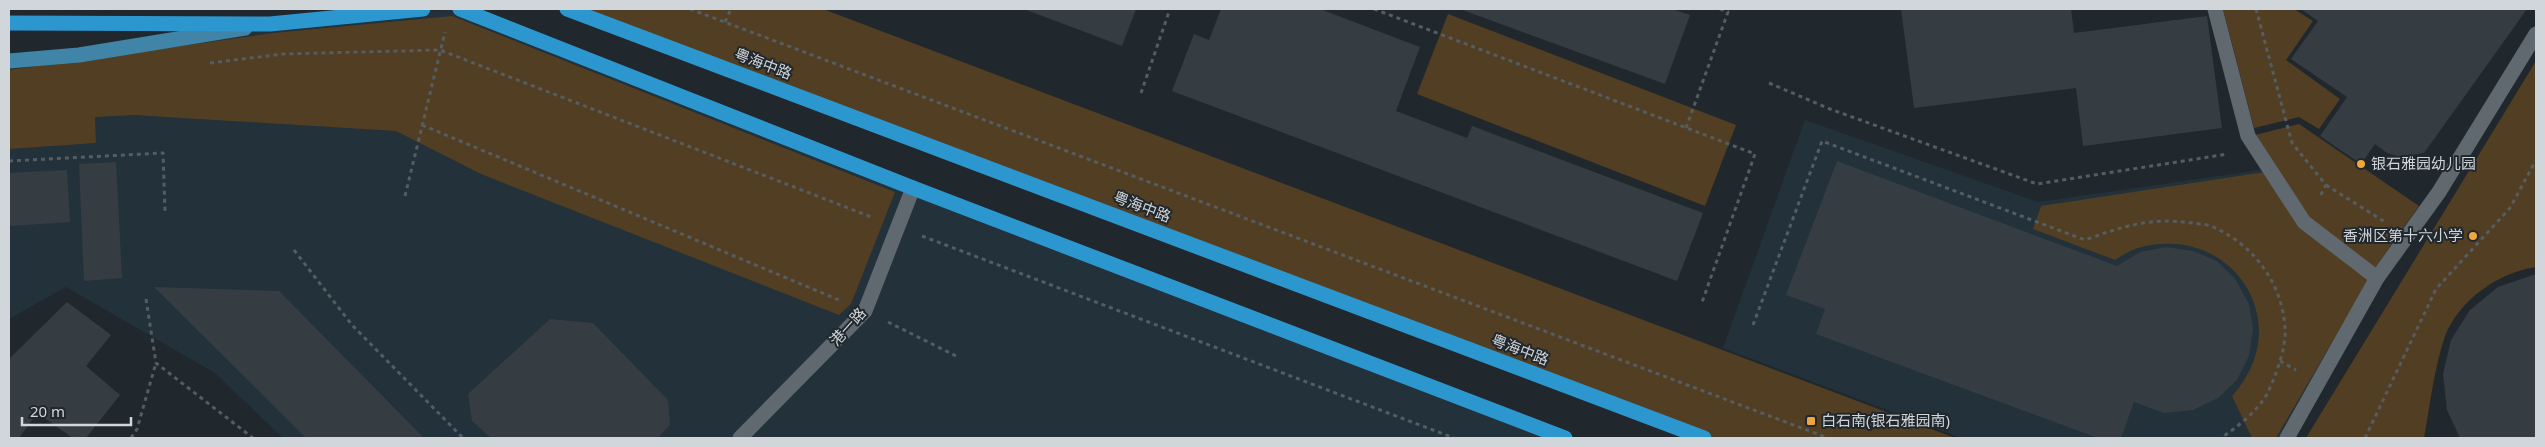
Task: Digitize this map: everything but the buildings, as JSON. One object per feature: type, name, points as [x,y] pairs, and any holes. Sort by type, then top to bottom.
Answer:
[{"type":"highway","points":[[9,23],[270,24],[423,9]]},
{"type":"highway","points":[[460,9],[914,188],[1565,438]]},
{"type":"highway","name":"粤海中路","points":[[567,9],[1704,438]]},
{"type":"main road","points":[[9,61],[79,55],[270,24]]},
{"type":"street","points":[[2215,9],[2248,136],[2304,222],[2377,278]]},
{"type":"street","points":[[2287,438],[2377,278],[2439,192],[2536,34]]},
{"type":"street","name":"港一路","points":[[740,438],[865,311],[914,188]]},
{"type":"path","points":[[690,9],[1828,438]]},
{"type":"path","points":[[725,22],[731,9]]},
{"type":"path","points":[[1141,92],[1170,9]]},
{"type":"path","points":[[1374,9],[1755,154],[1701,305]]},
{"type":"path","points":[[1391,15],[1393,9]]},
{"type":"path","points":[[1686,128],[1728,12],[1720,9]]},
{"type":"path","points":[[2256,9],[2292,143],[2326,185],[2386,223],[2392,216]]},
{"type":"path","points":[[405,196],[447,25]]},
{"type":"path","points":[[204,64],[283,54],[440,50],[898,227],[1454,438]]},
{"type":"path","points":[[1769,83],[1830,109],[2037,184],[2256,149]]},
{"type":"path","points":[[422,124],[865,311],[956,356]]},
{"type":"path","points":[[1752,325],[1822,141],[2085,240],[2124,226],[2168,220],[2210,226],[2239,243],[2264,265],[2278,294],[2286,330],[2280,361],[2266,395],[2242,423],[2221,438]]},
{"type":"path","points":[[9,161],[163,154],[165,212]]},
{"type":"path","points":[[2365,438],[2436,289],[2510,208],[2536,160]]},
{"type":"path","points":[[2304,222],[2326,185]]},
{"type":"path","points":[[294,250],[352,325],[463,438]]},
{"type":"path","points":[[131,438],[137,429],[156,363],[146,299]]},
{"type":"path","points":[[156,363],[253,438]]},
{"type":"shaded area","points":[[453,9],[908,190],[860,308],[732,438],[283,438],[215,373],[66,287],[9,319],[9,65],[270,27]]},
{"type":"shaded area","points":[[575,9],[823,9],[1955,438],[1699,438]]},
{"type":"shaded area","points":[[2223,9],[2294,9],[2313,21],[2286,60],[2340,99],[2319,129],[2299,117],[2254,128]]},
{"type":"shaded area","points":[[1448,14],[1736,125],[1705,206],[1417,94]]},
{"type":"shaded area","points":[[452,16],[895,192],[851,304],[839,315],[481,174],[396,131],[133,115],[95,117],[96,143],[9,149],[9,70],[273,33]]},
{"type":"shaded area","points":[[2536,61],[2536,267],[2508,275],[2482,290],[2470,300],[2451,323],[2438,361],[2424,438],[2306,438]]},
{"type":"shaded area","points":[[1805,120],[2038,202],[2267,169],[2303,223],[2374,278],[2282,438],[1961,438],[1723,348]]},
{"type":"shaded area","points":[[2299,124],[2419,206],[2374,269],[2308,216],[2255,135]]},
{"type":"shaded area","points":[[2265,172],[2369,279],[2276,438],[2252,438],[2232,396],[2251,368],[2259,339],[2256,311],[2245,285],[2227,264],[2202,250],[2172,244],[2138,248],[2115,260],[2033,229],[2041,206]]},
{"type":"shaded area","points":[[916,193],[1553,438],[744,438],[869,311]]},
{"type":"place","name":"银石雅园幼儿园","points":[[2361,164]]},
{"type":"place","name":"香洲区第十六小学","points":[[2473,236]]},
{"type":"place","name":"白石南(银石雅园南)","points":[[1811,421]]}]
